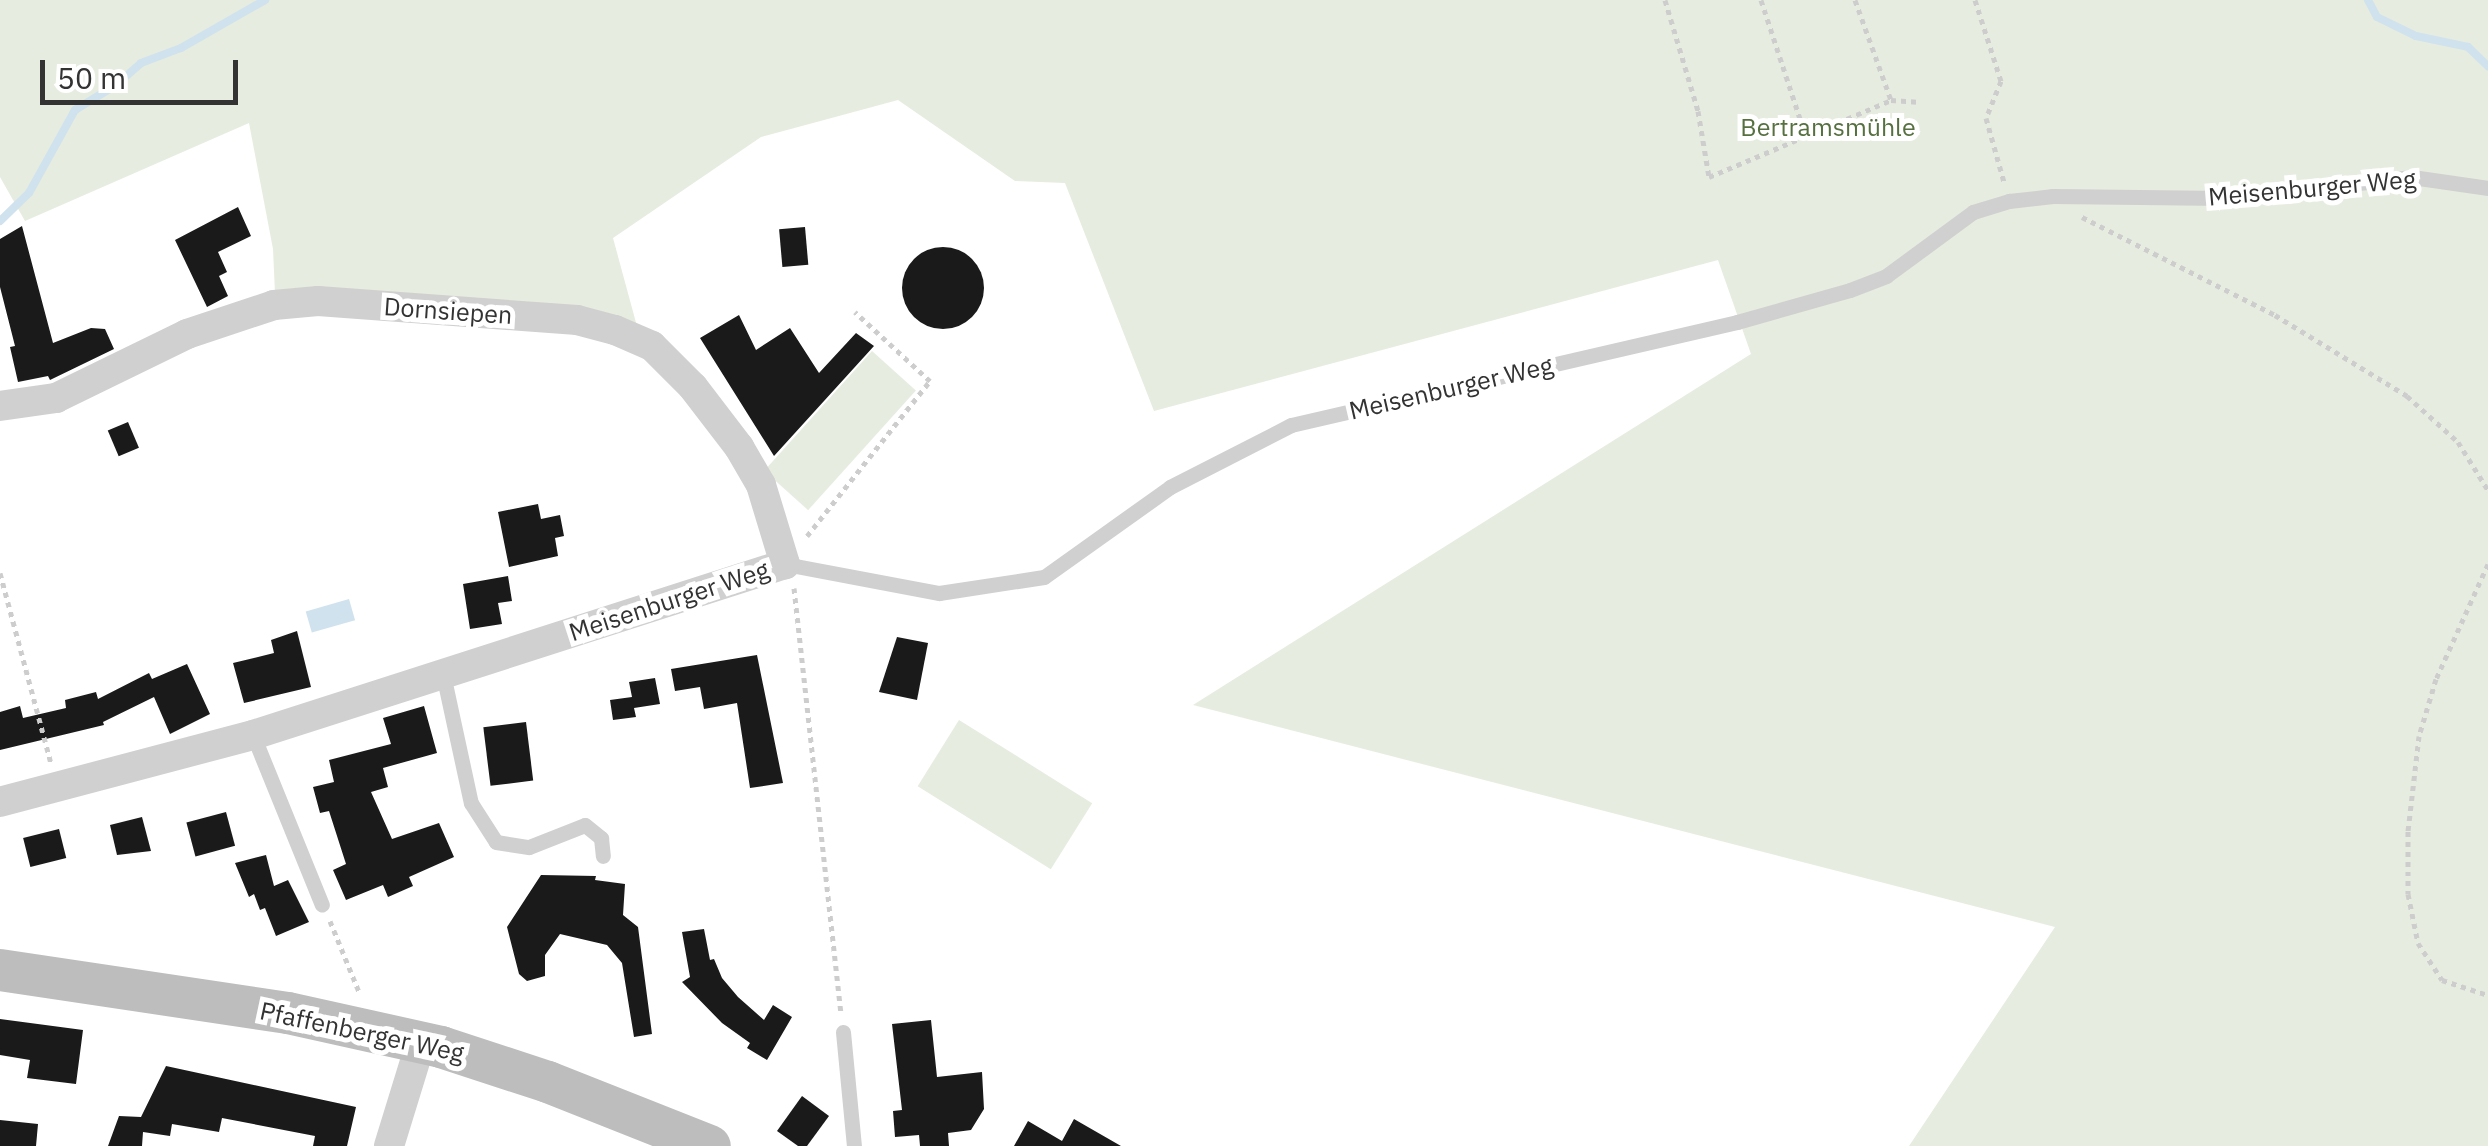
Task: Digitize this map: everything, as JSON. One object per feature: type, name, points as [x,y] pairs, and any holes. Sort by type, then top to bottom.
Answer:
[{"type":"main road","name":"Pfaffenberger Weg","points":[[0,970],[288,1013],[421,1042],[548,1082],[710,1146]]},
{"type":"street","name":"Dornsiepen","points":[[0,406],[56,398],[187,334],[274,305],[318,301],[577,320],[652,346],[693,387],[739,447],[761,485],[785,564]]},
{"type":"street","name":"Meisenburger Weg","points":[[0,802],[254,735],[785,564]]},
{"type":"street","points":[[389,1146],[421,1042]]},
{"type":"lane","name":"Meisenburger Weg","points":[[785,564],[939,593],[1044,576],[1170,487],[1291,424],[1738,322],[1850,290],[1886,276],[1973,212],[2009,201],[2053,196],[2225,198],[2412,176],[2488,188]]},
{"type":"lane","points":[[443,674],[471,803],[496,842],[529,847],[585,824],[601,838],[603,856]]},
{"type":"lane","points":[[254,735],[322,905]]},
{"type":"lane","points":[[843,1032],[854,1146]]},
{"type":"path","points":[[1665,0],[1698,111],[1709,177],[1891,100],[1921,102]]},
{"type":"path","points":[[1761,0],[1806,137]]},
{"type":"path","points":[[1855,0],[1891,100]]},
{"type":"path","points":[[1975,0],[2002,81],[1986,118],[2009,201]]},
{"type":"path","points":[[2053,196],[2087,220],[2275,315],[2407,396],[2458,442],[2488,490]]},
{"type":"path","points":[[843,1032],[795,592],[785,564],[930,381],[855,312]]},
{"type":"path","points":[[2488,564],[2436,679],[2419,736],[2408,831],[2408,894],[2418,943],[2442,980],[2488,994]]},
{"type":"path","points":[[0,573],[58,788]]},
{"type":"path","points":[[322,905],[375,1032]]},
{"type":"green space","name":"Bertramsmühle","points":[[0,0],[2488,0],[2488,1146],[1909,1146],[2055,927],[1193,705],[1751,354],[1718,260],[1154,411],[1065,183],[1015,181],[898,100],[761,137],[613,238],[638,330],[275,293],[273,249],[249,123],[25,221],[0,177]]},
{"type":"green space","points":[[872,351],[916,390],[808,510],[764,471]]},
{"type":"green space","points":[[959,720],[1092,803],[1051,869],[918,786]]},
{"type":"water","points":[[349,599],[355,620],[312,633],[306,611]]},
{"type":"building","points":[[238,207],[251,236],[218,252],[227,272],[219,276],[228,296],[207,307],[175,240]]},
{"type":"building","points":[[22,226],[53,343],[91,328],[105,329],[114,349],[50,380],[48,376],[18,382],[10,347],[15,346],[0,287],[0,239]]},
{"type":"building","points":[[805,227],[808,265],[782,267],[779,229]]},
{"type":"building","points":[[943,247],[959,250],[972,259],[981,272],[981,304],[972,317],[959,326],[943,329],[927,326],[914,317],[905,304],[902,288],[905,272],[914,259],[927,250]]},
{"type":"building","points":[[739,315],[756,350],[790,328],[819,373],[856,333],[874,346],[774,456],[700,338]]},
{"type":"building","points":[[128,422],[139,448],[119,456],[108,431]]},
{"type":"building","points":[[538,504],[541,519],[560,515],[564,536],[555,538],[558,556],[509,567],[498,512]]},
{"type":"building","points":[[508,576],[512,601],[498,603],[502,624],[470,629],[463,584]]},
{"type":"building","points":[[297,631],[311,687],[244,703],[233,663],[274,653],[271,640]]},
{"type":"building","points":[[897,637],[928,643],[917,700],[879,692]]},
{"type":"building","points":[[757,655],[783,783],[750,788],[737,703],[704,709],[700,687],[675,691],[671,669]]},
{"type":"building","points":[[187,664],[210,714],[170,734],[154,697],[103,722],[104,725],[0,750],[0,712],[20,706],[23,718],[66,708],[65,700],[96,692],[98,699],[149,673],[152,679]]},
{"type":"building","points":[[655,678],[660,704],[634,708],[636,717],[613,720],[610,700],[632,697],[629,682]]},
{"type":"building","points":[[424,706],[437,753],[383,768],[388,787],[371,792],[392,839],[439,823],[454,857],[409,877],[413,886],[388,897],[383,885],[346,900],[333,870],[346,864],[329,811],[320,813],[313,787],[334,782],[329,760],[391,744],[383,718]]},
{"type":"building","points":[[526,722],[533,781],[491,786],[483,727]]},
{"type":"building","points":[[226,812],[235,846],[195,856],[186,823]]},
{"type":"building","points":[[142,817],[151,851],[117,855],[110,825]]},
{"type":"building","points":[[59,829],[66,858],[30,867],[23,838]]},
{"type":"building","points":[[266,855],[274,886],[288,880],[309,922],[276,936],[265,908],[260,910],[254,894],[249,897],[235,863]]},
{"type":"building","points":[[541,875],[596,876],[595,880],[625,884],[623,915],[638,927],[652,1034],[634,1037],[622,963],[607,945],[560,934],[545,955],[545,976],[527,981],[519,974],[507,927]]},
{"type":"building","points":[[704,929],[710,960],[714,959],[722,978],[738,997],[764,1020],[773,1005],[792,1017],[767,1060],[747,1048],[750,1043],[722,1023],[682,982],[690,977],[682,932]]},
{"type":"building","points":[[0,1019],[83,1030],[76,1084],[27,1078],[30,1060],[0,1055]]},
{"type":"building","points":[[931,1020],[937,1077],[982,1072],[984,1109],[971,1130],[948,1133],[949,1146],[920,1146],[919,1135],[895,1137],[893,1111],[902,1110],[892,1024]]},
{"type":"building","points":[[166,1066],[356,1107],[347,1146],[313,1146],[315,1136],[222,1118],[219,1132],[172,1124],[170,1136],[143,1132],[142,1146],[108,1146],[119,1116],[141,1117]]},
{"type":"building","points":[[802,1096],[829,1116],[807,1146],[798,1146],[777,1131]]},
{"type":"building","points":[[1074,1119],[1121,1146],[1014,1146],[1028,1121],[1062,1141]]},
{"type":"building","points":[[0,1120],[38,1124],[36,1146],[0,1146]]},
{"type":"waterway","points":[[0,221],[29,193],[75,110],[116,85],[141,63],[181,48],[265,0]]},
{"type":"waterway","points":[[2368,0],[2377,17],[2416,36],[2468,47],[2488,66]]}]
